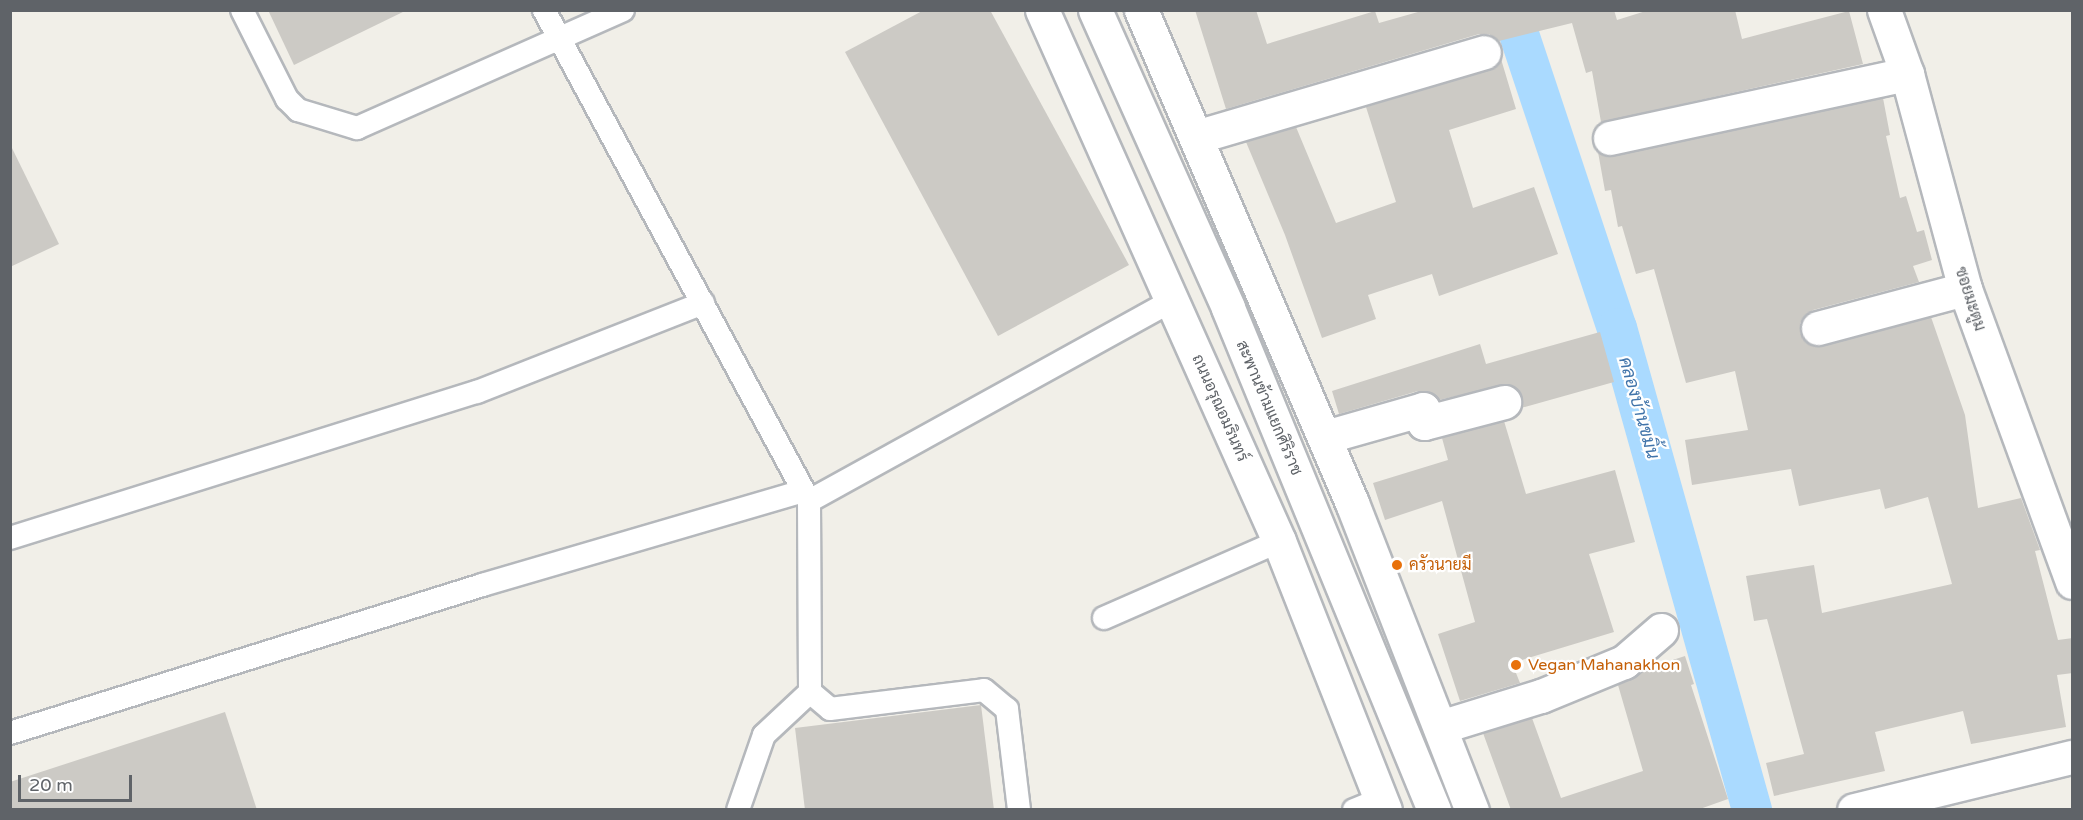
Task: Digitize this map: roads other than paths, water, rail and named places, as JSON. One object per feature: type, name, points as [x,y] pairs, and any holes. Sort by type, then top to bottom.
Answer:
[{"type":"main road","name":"ถนนอรุณอมรินทร์","points":[[1042,10],[1279,541],[1374,806]]},
{"type":"main road","name":"สะพานข้ามแยกศิริราช","points":[[1095,10],[1228,308],[1434,810]]},
{"type":"main road","points":[[1141,10],[1325,437],[1472,810]]},
{"type":"main road","name":"ซอยมะตูม","points":[[1884,10],[1907,74],[1965,290],[2073,582]]},
{"type":"main road","points":[[1196,137],[1484,52]]},
{"type":"main road","points":[[1610,138],[1907,74]]},
{"type":"main road","points":[[1818,328],[1965,290]]},
{"type":"main road","points":[[1325,437],[1423,409],[1424,423],[1504,402]]},
{"type":"main road","points":[[1440,727],[1541,696],[1624,662],[1661,630]]},
{"type":"main road","points":[[1854,810],[2073,757]]},
{"type":"lane","points":[[242,10],[287,99],[298,110],[357,128],[560,40],[623,10]]},
{"type":"lane","points":[[544,10],[806,496],[810,692],[765,735],[738,810]]},
{"type":"lane","points":[[10,733],[482,585],[806,496],[1171,300]]},
{"type":"lane","points":[[10,538],[477,392],[703,303]]},
{"type":"lane","points":[[1104,618],[1279,541]]},
{"type":"lane","points":[[810,692],[830,709],[984,690],[1007,709],[1019,810]]},
{"type":"waterway","name":"คลองบ้านขมิ้น","points":[[1511,10],[1617,328],[1752,810]]},
{"type":"place","name":"ครัวนายมี","points":[[1397,565]]},
{"type":"place","name":"Vegan Mahanakhon","points":[[1516,665]]}]
